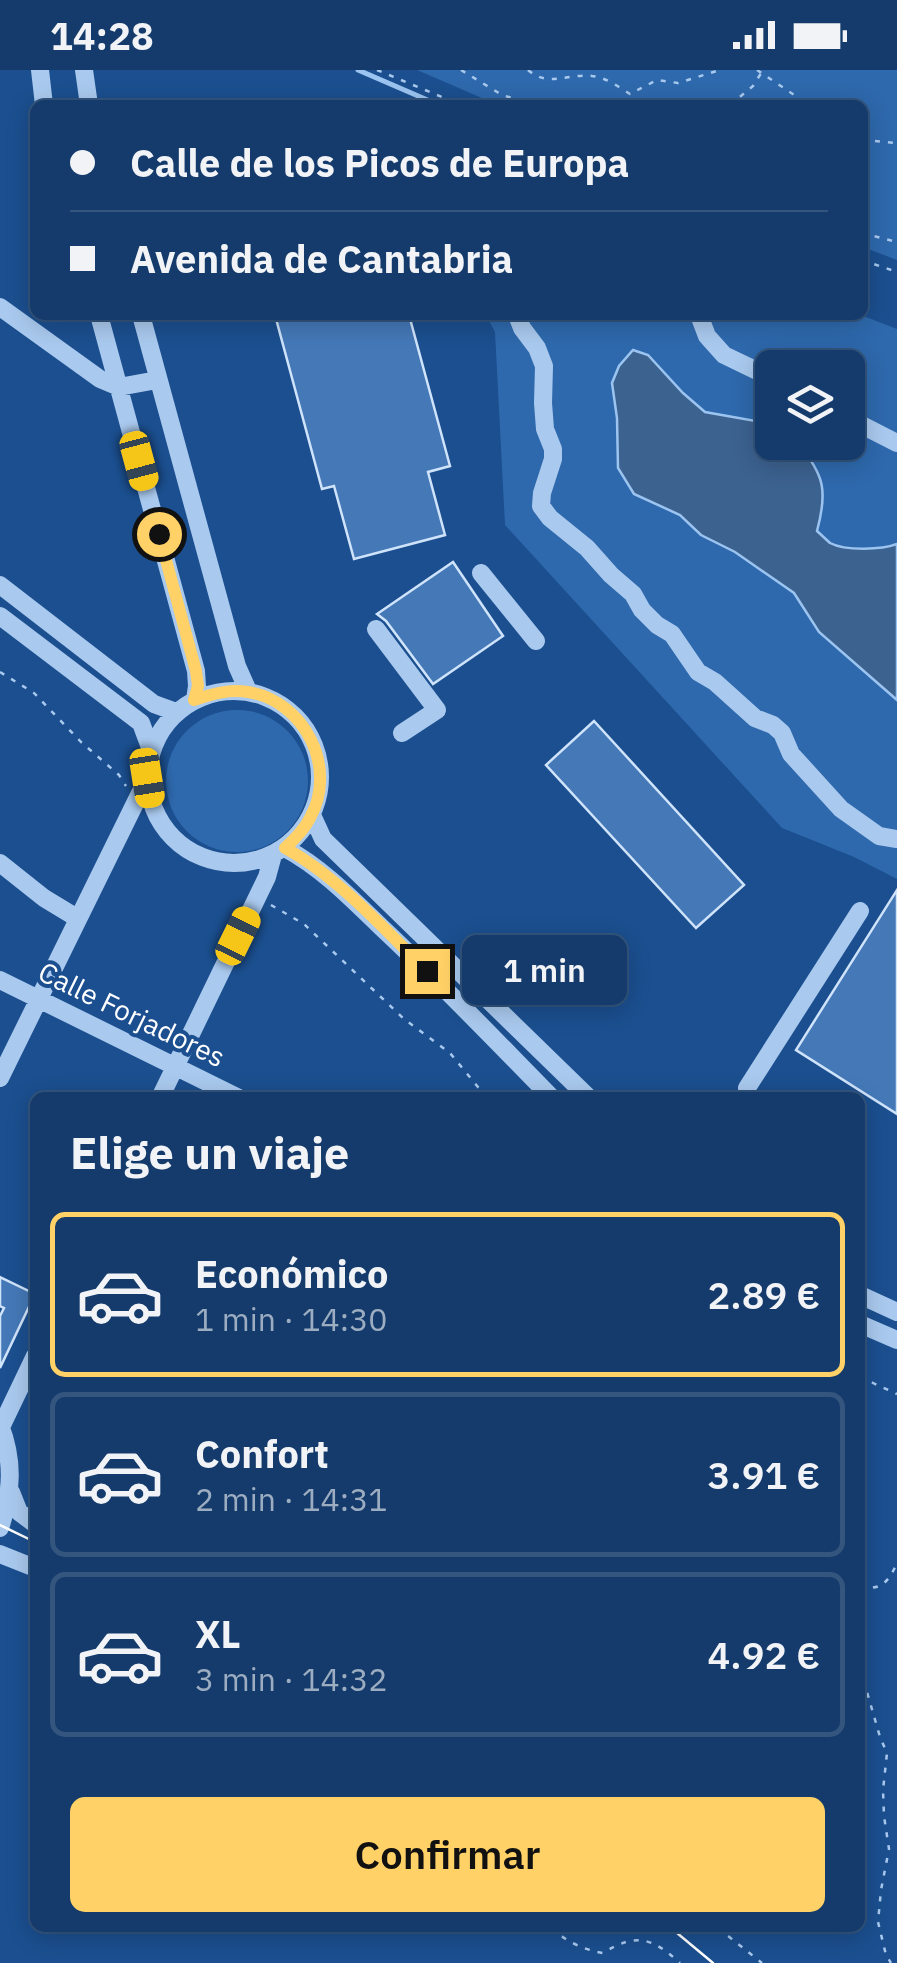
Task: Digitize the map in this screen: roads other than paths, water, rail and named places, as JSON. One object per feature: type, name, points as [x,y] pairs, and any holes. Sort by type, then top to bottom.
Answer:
[{"type":"street","points":[[40,70],[43,100]]},
{"type":"street","points":[[84,70],[88,100]]},
{"type":"street","points":[[0,307],[100,379],[119,387],[157,380]]},
{"type":"street","points":[[101,320],[196,671],[198,686],[194,700]]},
{"type":"street","points":[[142,320],[248,692]]},
{"type":"street","points":[[518,320],[544,366],[545,429],[553,459],[541,506],[633,594],[642,610],[672,634],[698,672],[716,682],[755,718],[782,733],[791,754],[841,809],[879,836],[897,839]]},
{"type":"street","points":[[704,320],[707,336],[724,355],[755,370]]},
{"type":"street","points":[[865,427],[897,443]]},
{"type":"street","points":[[481,573],[536,641]]},
{"type":"street","points":[[0,584],[154,704],[176,712]]},
{"type":"street","points":[[0,616],[141,723],[151,750]]},
{"type":"street","points":[[376,629],[437,710],[402,733]]},
{"type":"street","points":[[221,691],[248,692],[281,705],[307,730],[318,757],[321,782],[312,815],[298,836],[279,851],[246,864],[212,861],[184,849],[164,828],[151,805],[147,778],[151,750],[176,712],[194,700],[221,691]]},
{"type":"street","points":[[0,1078],[147,778]]},
{"type":"street","points":[[312,815],[323,839],[583,1092]]},
{"type":"street","points":[[163,1092],[279,851]]},
{"type":"street","points":[[279,851],[308,860],[335,884],[546,1092]]},
{"type":"street","points":[[0,862],[44,898],[78,918]]},
{"type":"street","points":[[747,1088],[860,912]]},
{"type":"street","name":"Calle Forjadores","points":[[0,980],[227,1092]]},
{"type":"street","points":[[865,1297],[897,1312]]},
{"type":"street","points":[[865,1326],[897,1340]]},
{"type":"street","points":[[0,1528],[10,1492],[10,1460],[1,1426],[30,1366]]},
{"type":"street","points":[[10,1492],[19,1512],[30,1520]]},
{"type":"street","points":[[0,1554],[30,1566]]},
{"type":"waterway","points":[[358,70],[427,100]]},
{"type":"tram line","points":[[0,1525],[30,1540]]},
{"type":"tram line","points":[[676,1932],[713,1963]]}]
